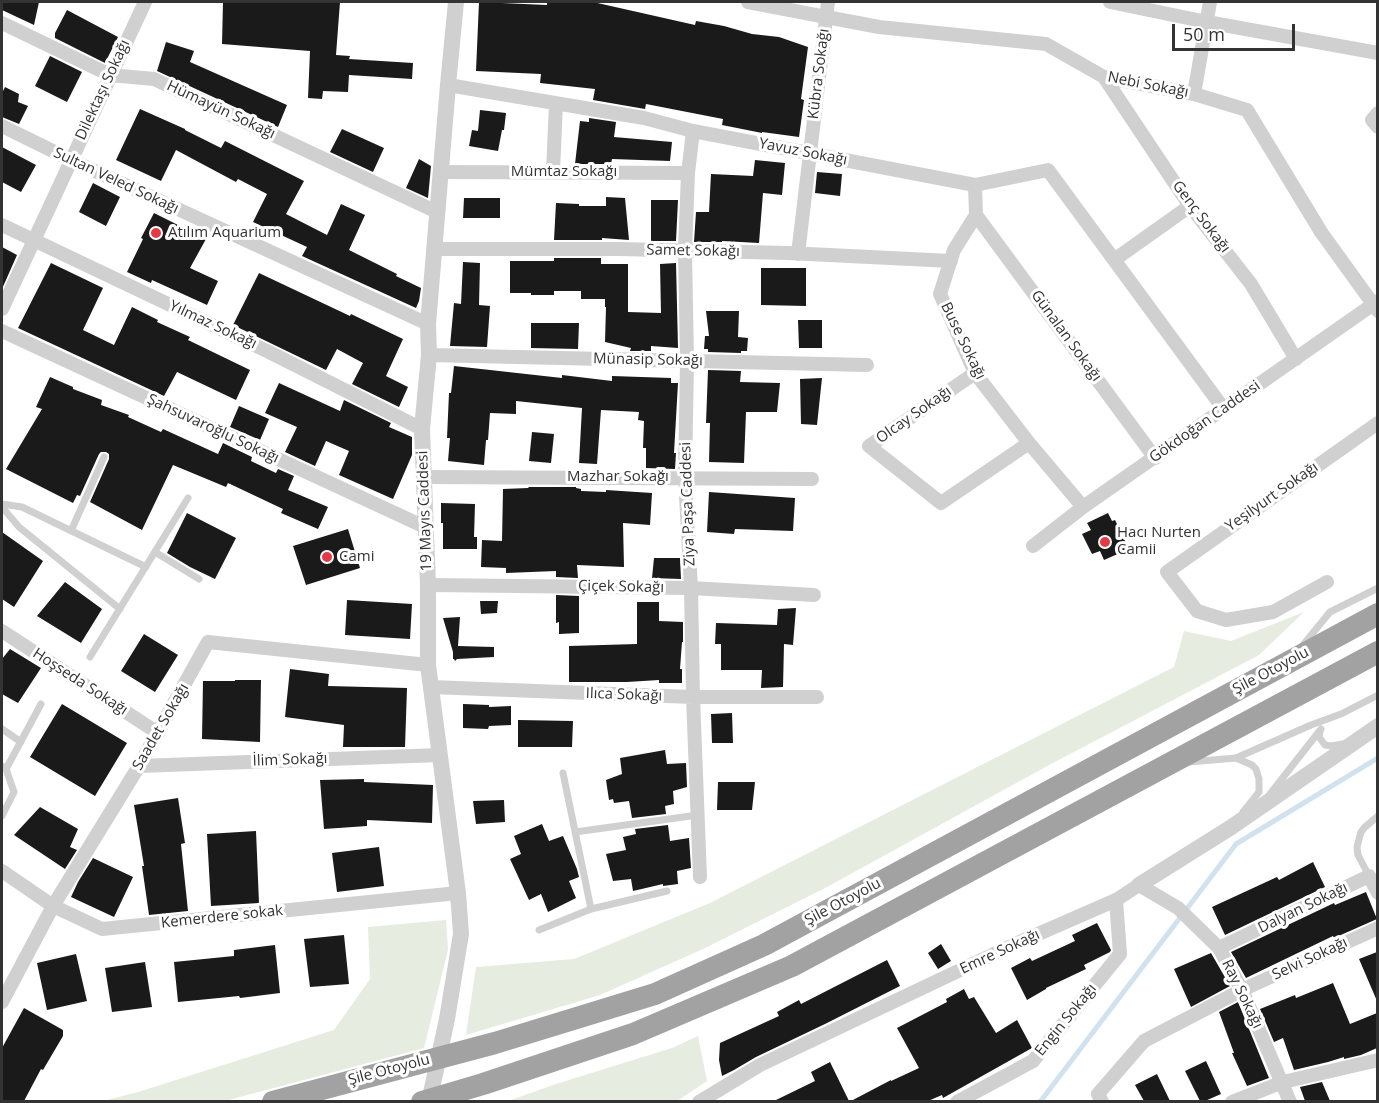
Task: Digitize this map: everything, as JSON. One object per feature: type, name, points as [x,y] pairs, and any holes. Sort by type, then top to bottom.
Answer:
[{"type":"highway","name":"Şile Otoyolu","points":[[273,1101],[495,1043],[655,994],[764,945],[1377,614]]},
{"type":"highway","points":[[422,1101],[483,1084],[633,1034],[792,966],[1377,652]]},
{"type":"street","name":"Dilektaşı Sokağı","points":[[2,309],[145,2]]},
{"type":"street","name":"19 Mayıs Caddesi","points":[[429,1101],[447,1019],[461,934],[458,893],[428,665],[428,585],[422,429],[429,355],[428,324],[440,172],[456,2]]},
{"type":"street","name":"Nebi Sokağı","points":[[748,2],[879,27],[1046,44],[1104,77],[1194,94],[1247,110],[1322,232],[1376,305]]},
{"type":"street","name":"Kübra Sokağı","points":[[798,254],[828,2]]},
{"type":"street","points":[[1118,2],[1207,22],[1377,53]]},
{"type":"street","points":[[1194,94],[1210,2]]},
{"type":"street","name":"Hümayün Sokağı","points":[[2,23],[110,75],[154,79],[437,212]]},
{"type":"street","name":"Genç Sokağı","points":[[1104,77],[1190,206],[1251,284],[1296,359]]},
{"type":"street","name":"Yavuz Sokağı","points":[[448,85],[644,118],[693,131],[975,185],[1048,170],[1223,408]]},
{"type":"street","points":[[553,172],[556,103]]},
{"type":"street","points":[[1377,113],[1372,120],[1377,127]]},
{"type":"street","name":"Sultan Veled Sokağı","points":[[2,126],[70,160],[428,324]]},
{"type":"street","name":"Ziya Paşa Caddesi","points":[[693,131],[688,173],[685,251],[687,361],[685,477],[691,588],[700,877]]},
{"type":"street","name":"Mümtaz Sokağı","points":[[440,172],[688,173]]},
{"type":"street","points":[[975,185],[976,215]]},
{"type":"street","points":[[1114,260],[1190,206]]},
{"type":"street","name":"Buse Sokağı","points":[[976,215],[954,250],[940,294],[975,373],[1029,443],[1083,507]]},
{"type":"street","name":"Günalan Sokağı","points":[[976,215],[1155,458]]},
{"type":"street","name":"Yılmaz Sokağı","points":[[2,225],[269,352],[422,429]]},
{"type":"street","name":"Samet Sokağı","points":[[435,249],[618,249],[951,261]]},
{"type":"street","name":"Gökdoğan Caddesi","points":[[1033,546],[1083,507],[1223,408],[1376,305]]},
{"type":"street","name":"Şahsuvaroğlu Sokağı","points":[[2,331],[425,527]]},
{"type":"street","name":"Münasip Sokağı","points":[[429,355],[867,364]]},
{"type":"street","name":"Olcay Sokağı","points":[[975,373],[868,446],[941,503],[1029,443]]},
{"type":"street","name":"Yeşilyurt Sokağı","points":[[1327,582],[1273,612],[1226,620],[1197,611],[1167,572],[1377,423]]},
{"type":"street","name":"Mazhar Sokağı","points":[[425,477],[812,479]]},
{"type":"street","name":"Çiçek Sokağı","points":[[428,585],[691,588],[814,596]]},
{"type":"street","name":"Hoşseda Sokağı","points":[[2,631],[158,733]]},
{"type":"street","name":"Saadet Sokağı","points":[[2,1002],[53,906],[139,766],[208,642],[428,665]]},
{"type":"street","name":"Ilıca Sokağı","points":[[431,687],[693,697],[817,697]]},
{"type":"street","name":"Emre Sokağı","points":[[707,1099],[760,1065],[1013,945],[1116,900],[1230,828],[1371,730]]},
{"type":"street","name":"İlim Sokağı","points":[[139,766],[440,755]]},
{"type":"street","name":"Kemerdere sokak","points":[[2,871],[53,906],[102,929],[458,893]]},
{"type":"street","points":[[1369,876],[1377,893]]},
{"type":"street","name":"Dalyan Sokağı","points":[[1220,948],[1369,876]]},
{"type":"street","name":"Ray Sokağı","points":[[1139,885],[1178,909],[1220,948],[1242,990],[1290,1101]]},
{"type":"street","name":"Engin Sokağı","points":[[957,1101],[1033,1061],[1120,954],[1116,900]]},
{"type":"street","name":"Selvi Sokağı","points":[[1102,1101],[1098,1094],[1144,1041],[1242,990],[1377,928]]},
{"type":"street","points":[[1232,1101],[1283,1082],[1377,1060]]},
{"type":"lane","points":[[71,531],[104,457]]},
{"type":"lane","points":[[90,657],[188,498]]},
{"type":"lane","points":[[2,506],[22,507],[146,567]]},
{"type":"lane","points":[[2,506],[19,526],[120,609]]},
{"type":"lane","points":[[155,552],[199,579]]},
{"type":"lane","points":[[1290,661],[1330,612],[1377,588]]},
{"type":"lane","points":[[1259,807],[1324,725],[1377,696]]},
{"type":"lane","points":[[2,816],[14,792],[4,767],[21,742],[41,704]]},
{"type":"lane","points":[[1168,764],[1236,758],[1341,714]]},
{"type":"lane","points":[[2,729],[21,742]]},
{"type":"lane","points":[[1321,729],[1319,737],[1325,745],[1332,746],[1339,746],[1371,730]]},
{"type":"lane","points":[[1230,828],[1259,792],[1256,770],[1252,765],[1236,758]]},
{"type":"lane","points":[[563,773],[591,909]]},
{"type":"lane","points":[[575,832],[698,815]]},
{"type":"lane","points":[[1369,876],[1358,855],[1357,847],[1361,832],[1377,816]]},
{"type":"lane","points":[[539,930],[591,909],[667,891]]},
{"type":"shaded area","points":[[1304,612],[1259,655],[1049,765],[827,887],[703,949],[600,995],[466,1035],[476,967],[574,959],[710,903],[1174,667],[1184,631],[1231,641]]},
{"type":"shaded area","points":[[446,920],[448,950],[424,1048],[225,1101],[103,1101],[334,1030],[370,979],[368,927]]},
{"type":"shaded area","points":[[698,1036],[707,1081],[677,1101],[508,1101],[672,1048]]},
{"type":"building","points":[[2,2],[39,2],[34,25],[2,10]]},
{"type":"building","points":[[223,2],[340,2],[336,55],[350,56],[349,59],[413,63],[412,79],[349,75],[348,92],[323,91],[322,99],[308,98],[310,51],[222,44]]},
{"type":"building","points":[[479,2],[547,5],[547,2],[593,2],[695,25],[696,21],[752,34],[779,37],[808,47],[799,137],[722,125],[723,119],[646,104],[645,109],[593,100],[595,89],[540,83],[541,74],[476,71]]},
{"type":"building","points":[[67,10],[118,37],[105,63],[55,38],[55,33]]},
{"type":"building","points":[[166,42],[194,51],[190,62],[287,105],[278,127],[157,71]]},
{"type":"building","points":[[50,56],[82,72],[67,102],[35,86]]},
{"type":"building","points":[[5,87],[19,94],[18,102],[28,106],[19,124],[2,117],[2,93]]},
{"type":"building","points":[[140,109],[221,148],[225,141],[304,181],[286,214],[327,235],[341,204],[365,215],[349,250],[421,288],[416,308],[302,256],[307,247],[253,222],[267,194],[238,179],[236,182],[176,150],[161,181],[116,160]]},
{"type":"building","points":[[480,110],[506,113],[498,151],[469,146],[472,130],[478,131]]},
{"type":"building","points":[[589,118],[616,122],[614,137],[672,142],[670,161],[612,159],[611,164],[575,164],[580,121],[589,122]]},
{"type":"building","points":[[342,129],[384,148],[373,172],[330,152]]},
{"type":"building","points":[[2,147],[36,165],[21,192],[2,182]]},
{"type":"building","points":[[419,159],[431,166],[428,198],[406,188]]},
{"type":"building","points":[[755,160],[785,163],[782,195],[763,193],[759,243],[694,242],[696,212],[709,212],[711,174],[753,176]]},
{"type":"building","points":[[817,172],[842,174],[840,196],[815,193]]},
{"type":"building","points":[[93,183],[120,197],[106,226],[79,212]]},
{"type":"building","points":[[606,197],[625,198],[629,240],[602,238],[602,240],[554,240],[556,203],[606,206]]},
{"type":"building","points":[[464,198],[500,198],[500,218],[463,218]]},
{"type":"building","points":[[651,200],[678,200],[676,241],[651,241]]},
{"type":"building","points":[[154,213],[206,239],[190,268],[218,281],[207,305],[152,280],[151,283],[127,272]]},
{"type":"building","points":[[2,247],[17,255],[2,289]]},
{"type":"building","points":[[554,258],[601,258],[601,264],[628,264],[628,312],[661,313],[660,264],[676,263],[678,348],[651,346],[651,351],[630,351],[631,348],[605,342],[605,299],[581,299],[581,291],[554,291],[554,295],[510,293],[510,261],[554,261]]},
{"type":"building","points":[[463,262],[480,263],[479,305],[490,306],[487,347],[450,346],[454,303],[461,304]]},
{"type":"building","points":[[51,263],[103,288],[83,330],[114,345],[132,307],[158,320],[157,322],[190,337],[188,340],[250,370],[236,400],[177,372],[164,396],[18,328]]},
{"type":"building","points":[[761,268],[806,268],[806,306],[761,305]]},
{"type":"building","points":[[259,273],[403,339],[386,376],[408,387],[399,407],[352,384],[363,363],[337,349],[326,370],[233,325]]},
{"type":"building","points":[[706,311],[739,311],[738,337],[748,338],[747,351],[741,351],[741,353],[708,352],[708,349],[704,349],[705,336],[709,336]]},
{"type":"building","points":[[798,320],[822,320],[822,348],[799,348]]},
{"type":"building","points":[[531,323],[579,323],[578,349],[531,348]]},
{"type":"building","points":[[454,366],[612,381],[612,376],[671,378],[671,383],[678,383],[675,469],[646,468],[646,448],[643,448],[644,421],[638,420],[639,412],[601,410],[597,464],[579,463],[582,408],[516,401],[516,414],[490,413],[484,465],[448,461],[449,393],[451,393]]},
{"type":"building","points":[[708,370],[741,371],[740,382],[780,383],[777,412],[746,412],[744,463],[709,462],[710,423],[706,423]]},
{"type":"building","points":[[50,377],[102,400],[101,405],[129,415],[128,417],[161,432],[163,429],[218,454],[223,443],[252,457],[251,461],[276,473],[278,469],[294,476],[288,490],[328,507],[318,529],[281,513],[283,509],[228,483],[226,487],[173,465],[142,530],[90,502],[109,459],[109,454],[106,452],[99,454],[80,496],[77,495],[73,503],[6,469],[42,409],[36,407]]},
{"type":"building","points":[[822,378],[817,425],[801,424],[800,379]]},
{"type":"building","points":[[279,383],[340,411],[344,400],[391,423],[389,427],[412,437],[412,455],[393,499],[339,475],[349,451],[326,441],[315,466],[285,452],[297,427],[265,413]]},
{"type":"building","points":[[239,406],[269,419],[260,440],[230,427]]},
{"type":"building","points":[[532,432],[554,434],[551,463],[529,461]]},
{"type":"building","points":[[576,487],[581,491],[652,493],[650,525],[623,523],[624,567],[577,565],[578,578],[556,577],[556,571],[506,573],[506,568],[481,567],[482,540],[502,541],[503,489]]},
{"type":"building","points":[[709,492],[795,498],[793,531],[735,529],[734,534],[707,532]]},
{"type":"building","points":[[441,503],[475,504],[474,537],[477,537],[477,549],[443,549]]},
{"type":"building","points":[[187,513],[236,538],[215,579],[167,553]]},
{"type":"building","name":"Hacı Nurten Camii","points":[[1108,513],[1112,521],[1115,520],[1129,549],[1104,560],[1100,551],[1092,554],[1082,534],[1091,530],[1087,523]]},
{"type":"building","name":"Cami","points":[[348,529],[360,568],[306,585],[293,546]]},
{"type":"building","points":[[2,532],[43,561],[14,607],[2,599]]},
{"type":"building","points":[[654,558],[680,558],[681,579],[652,578]]},
{"type":"building","points":[[65,582],[102,609],[81,643],[37,616]]},
{"type":"building","points":[[556,595],[579,596],[579,633],[559,634],[559,622],[556,623]]},
{"type":"building","points":[[347,600],[412,604],[410,639],[345,635]]},
{"type":"building","points":[[480,601],[498,601],[497,613],[481,614]]},
{"type":"building","points":[[637,602],[659,602],[659,621],[683,622],[680,669],[682,669],[682,683],[659,683],[659,680],[569,682],[569,646],[637,644]]},
{"type":"building","points":[[796,608],[793,645],[784,644],[783,687],[761,688],[762,670],[721,670],[721,644],[715,644],[716,623],[777,625],[778,609]]},
{"type":"building","points":[[460,617],[458,646],[494,647],[494,657],[455,661],[453,659],[443,618]]},
{"type":"building","points":[[144,634],[178,655],[155,692],[121,671]]},
{"type":"building","points":[[10,649],[41,668],[18,703],[2,694],[2,659]]},
{"type":"building","points":[[290,669],[329,674],[328,686],[407,688],[405,747],[343,747],[344,725],[285,717]]},
{"type":"building","points":[[261,680],[260,742],[202,739],[203,681]]},
{"type":"building","points":[[62,704],[127,743],[95,796],[30,757]]},
{"type":"building","points":[[463,704],[489,705],[489,707],[511,706],[511,725],[489,726],[488,729],[463,728]]},
{"type":"building","points":[[732,713],[733,743],[712,743],[711,714]]},
{"type":"building","points":[[518,720],[573,721],[572,747],[518,747]]},
{"type":"building","points":[[665,750],[667,764],[686,763],[687,787],[673,791],[674,804],[665,806],[666,814],[632,818],[629,801],[614,803],[613,799],[609,800],[606,780],[622,774],[620,758]]},
{"type":"building","points":[[364,779],[364,782],[433,785],[432,823],[367,820],[367,826],[324,829],[320,780]]},
{"type":"building","points":[[718,782],[755,782],[752,810],[717,810]]},
{"type":"building","points":[[178,798],[185,843],[181,844],[188,911],[149,915],[134,805]]},
{"type":"building","points":[[504,800],[505,822],[476,824],[473,801]]},
{"type":"building","points":[[40,807],[78,829],[70,847],[77,850],[65,869],[14,835]]},
{"type":"building","points":[[542,824],[549,841],[563,836],[579,877],[569,881],[576,898],[548,912],[541,894],[529,900],[510,859],[521,854],[514,836]]},
{"type":"building","points":[[668,825],[670,841],[689,838],[691,868],[677,871],[678,884],[663,886],[663,884],[633,891],[631,879],[613,881],[606,854],[626,850],[623,837],[636,834],[635,829]]},
{"type":"building","points":[[256,831],[259,903],[211,906],[207,834]]},
{"type":"building","points":[[379,847],[384,886],[337,892],[332,853]]},
{"type":"building","points":[[93,858],[133,877],[114,917],[71,897]]},
{"type":"building","points":[[1313,862],[1325,887],[1225,935],[1212,907],[1277,877],[1279,880]]},
{"type":"building","points":[[1366,892],[1377,919],[1334,938],[1333,936],[1246,978],[1231,952],[1334,903],[1335,905]]},
{"type":"building","points":[[1097,923],[1110,952],[1084,965],[1086,969],[1027,1000],[1011,968],[1030,958],[1032,961],[1075,941],[1072,935]]},
{"type":"building","points":[[344,935],[349,984],[310,987],[304,939]]},
{"type":"building","points":[[941,944],[951,961],[938,969],[928,953]]},
{"type":"building","points":[[275,945],[280,993],[178,1002],[174,962],[234,956],[234,950]]},
{"type":"building","points":[[1377,952],[1377,1001],[1359,959]]},
{"type":"building","points":[[1211,953],[1230,986],[1191,1007],[1174,969]]},
{"type":"building","points":[[76,954],[87,1001],[47,1010],[37,963]]},
{"type":"building","points":[[887,960],[900,986],[722,1076],[719,1060],[720,1043],[779,1016],[777,1012],[799,1000],[801,1004]]},
{"type":"building","points":[[145,962],[152,1007],[112,1012],[105,968]]},
{"type":"building","points":[[1333,983],[1350,1024],[1377,1013],[1377,1048],[1361,1055],[1294,1070],[1283,1038],[1274,1042],[1260,1009]]},
{"type":"building","points":[[964,989],[969,999],[974,997],[996,1033],[1017,1020],[1032,1048],[943,1098],[942,1095],[928,1101],[851,1101],[919,1068],[897,1028],[947,1002],[946,999]]},
{"type":"building","points":[[1238,1002],[1269,1078],[1247,1086],[1232,1053],[1234,1053],[1219,1012]]},
{"type":"building","points":[[24,1008],[63,1030],[63,1036],[43,1070],[41,1069],[24,1101],[2,1101],[2,1048]]},
{"type":"building","points":[[1206,1061],[1221,1094],[1200,1101],[1185,1071]]},
{"type":"building","points":[[830,1062],[849,1101],[774,1101],[815,1081],[811,1072]]},
{"type":"building","points":[[1157,1074],[1170,1101],[1144,1101],[1135,1085]]},
{"type":"building","points":[[1322,1082],[1330,1101],[1305,1101],[1300,1087]]},
{"type":"waterway","points":[[1040,1102],[1236,844],[1378,758]]},
{"type":"place","name":"Atılım Aquarium","points":[[156,233]]},
{"type":"place","name":"Hacı Nurten Camii","points":[[1105,542]]},
{"type":"place","name":"Cami","points":[[327,557]]}]
